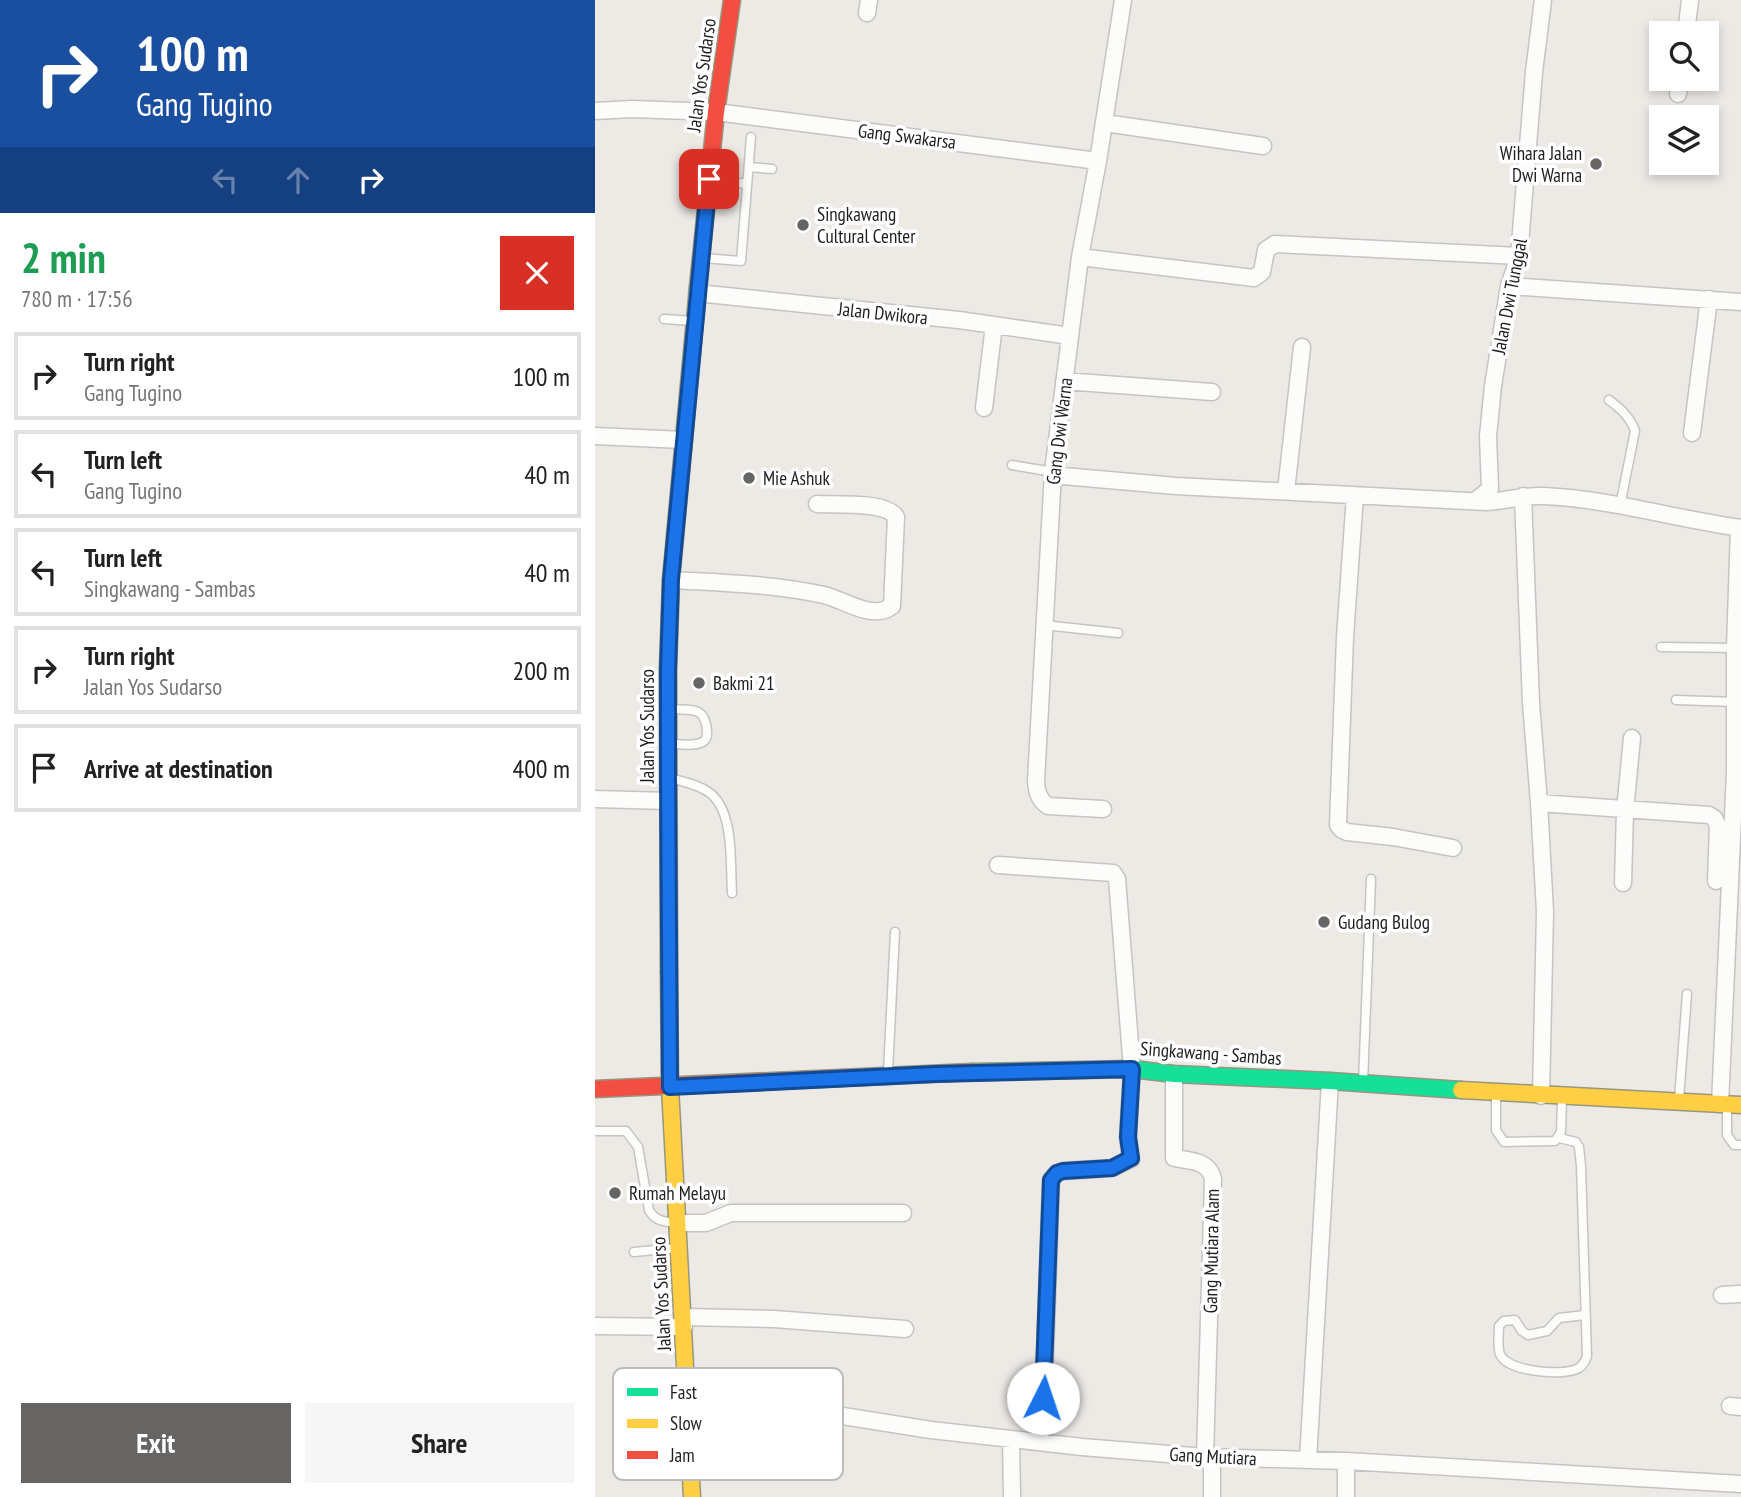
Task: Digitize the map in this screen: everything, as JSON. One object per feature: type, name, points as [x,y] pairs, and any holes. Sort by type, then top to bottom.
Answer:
[{"type":"main road","name":"Jalan Yos Sudarso","points":[[686,1368],[670,1087],[668,709],[671,580],[697,293],[716,113],[732,0]]},
{"type":"main road","name":"Singkawang - Sambas","points":[[595,1089],[1132,1069],[1174,1074],[1330,1081],[1541,1096],[1730,1104]]},
{"type":"street","name":"Gang Dwi Warna","points":[[1103,809],[1048,806],[1038,794],[1035,780],[1053,474],[1080,257],[1123,0]]},
{"type":"street","name":"Jalan Dwi Tunggal","points":[[1490,489],[1488,436],[1498,349],[1509,286],[1519,256],[1534,72],[1543,0]]},
{"type":"street","points":[[1687,21],[1690,0]]},
{"type":"street","name":"Gang Swakarsa","points":[[595,111],[632,109],[716,113],[1098,161]]},
{"type":"street","points":[[1104,123],[1263,146]]},
{"type":"street","points":[[1080,257],[1254,278],[1262,272],[1266,250],[1275,244],[1519,256]]},
{"type":"street","points":[[1509,286],[1741,302]]},
{"type":"street","name":"Jalan Dwikora","points":[[697,293],[1070,336]]},
{"type":"street","points":[[1692,433],[1709,299]]},
{"type":"street","points":[[984,408],[994,326]]},
{"type":"street","points":[[1286,491],[1302,347]]},
{"type":"street","points":[[1064,381],[1212,392]]},
{"type":"street","points":[[595,436],[683,440]]},
{"type":"street","points":[[1053,474],[1176,486],[1475,501],[1498,502],[1520,496],[1567,498],[1740,528],[1735,648],[1738,678],[1738,795],[1730,1104]]},
{"type":"street","points":[[1475,501],[1490,489],[1520,496]]},
{"type":"street","points":[[1355,495],[1344,650],[1338,825],[1347,832],[1453,848]]},
{"type":"street","points":[[1520,496],[1545,912],[1541,1096]]},
{"type":"street","points":[[671,580],[771,586],[822,595],[877,612],[887,610],[892,606],[896,516],[887,508],[817,504]]},
{"type":"street","points":[[1623,883],[1625,811],[1632,738]]},
{"type":"street","points":[[595,799],[668,801]]},
{"type":"street","points":[[1539,803],[1709,815],[1719,826],[1716,881]]},
{"type":"street","points":[[998,865],[1113,873],[1117,879],[1132,1069],[1128,1137],[1131,1158],[1112,1168],[1063,1171],[1051,1180],[1040,1442]]},
{"type":"street","name":"Gang Mutiara Alam","points":[[1174,1074],[1174,1158],[1203,1164],[1211,1171],[1213,1179],[1208,1457]]},
{"type":"street","points":[[1308,1460],[1330,1081]]},
{"type":"street","points":[[678,1223],[706,1223],[731,1213],[903,1213]]},
{"type":"street","points":[[1722,1295],[1741,1294]]},
{"type":"street","points":[[595,1326],[774,1319],[905,1329]]},
{"type":"street","name":"Gang Mutiara","points":[[843,1416],[890,1425],[1011,1439],[1208,1457],[1346,1461],[1741,1484]]},
{"type":"street","points":[[1011,1439],[1012,1497]]},
{"type":"street","points":[[1208,1457],[1212,1497]]},
{"type":"street","points":[[1346,1461],[1346,1497]]},
{"type":"lane","points":[[701,258],[741,261],[751,137]]},
{"type":"lane","points":[[749,167],[772,169]]},
{"type":"lane","points":[[709,179],[747,184]]},
{"type":"lane","points":[[664,319],[696,321]]},
{"type":"lane","points":[[1609,400],[1623,411],[1635,431],[1620,506]]},
{"type":"lane","points":[[1012,466],[1053,474]]},
{"type":"lane","points":[[1044,625],[1118,632]]},
{"type":"lane","points":[[1661,647],[1735,648]]},
{"type":"lane","points":[[1676,700],[1736,702]]},
{"type":"lane","points":[[668,709],[698,711],[703,714],[706,718],[707,736],[704,741],[698,743],[668,744]]},
{"type":"lane","points":[[668,778],[695,785],[709,792],[720,805],[726,818],[732,892]]},
{"type":"lane","points":[[1363,1085],[1371,879]]},
{"type":"lane","points":[[888,1076],[895,932]]},
{"type":"lane","points":[[1678,1102],[1686,994]]},
{"type":"lane","points":[[1496,1093],[1496,1130],[1504,1142],[1555,1141],[1559,1138],[1562,1132],[1562,1096]]},
{"type":"lane","points":[[1730,1104],[1727,1135],[1734,1144],[1741,1144]]},
{"type":"lane","points":[[595,1131],[626,1131],[638,1147],[649,1210],[653,1218],[678,1223]]},
{"type":"lane","points":[[1559,1138],[1576,1143],[1579,1147],[1587,1356],[1584,1365],[1576,1370],[1532,1370],[1513,1366],[1500,1354],[1499,1326],[1504,1321],[1515,1320],[1528,1335],[1547,1331],[1559,1318],[1585,1315]]},
{"type":"lane","points":[[633,1252],[680,1248]]},
{"type":"traffic: fast","points":[[669,972],[668,669],[671,580],[698,287]]},
{"type":"traffic: fast","points":[[972,1072],[1132,1069],[1174,1074],[1461,1090]]},
{"type":"traffic: slow","points":[[669,972],[670,1087],[685,1368]]},
{"type":"traffic: slow","points":[[1461,1090],[1741,1105]]},
{"type":"traffic: slow","points":[[691,1480],[692,1497]]},
{"type":"traffic: jam","points":[[698,287],[716,112],[732,0]]},
{"type":"traffic: jam","points":[[595,1089],[972,1072]]},
{"type":"place","name":"Wihara Jalan Dwi Warna","points":[[1596,164]]},
{"type":"place","name":"Singkawang Cultural Center","points":[[803,225]]},
{"type":"place","name":"Mie Ashuk","points":[[749,478]]},
{"type":"place","name":"Bakmi 21","points":[[699,683]]},
{"type":"place","name":"Gudang Bulog","points":[[1324,922]]},
{"type":"place","name":"Rumah Melayu","points":[[615,1193]]},
{"type":"route","points":[[709,179],[671,580],[668,669],[670,1087],[935,1074],[1132,1069],[1128,1137],[1131,1158],[1112,1168],[1063,1171],[1051,1180],[1043,1398]]}]
